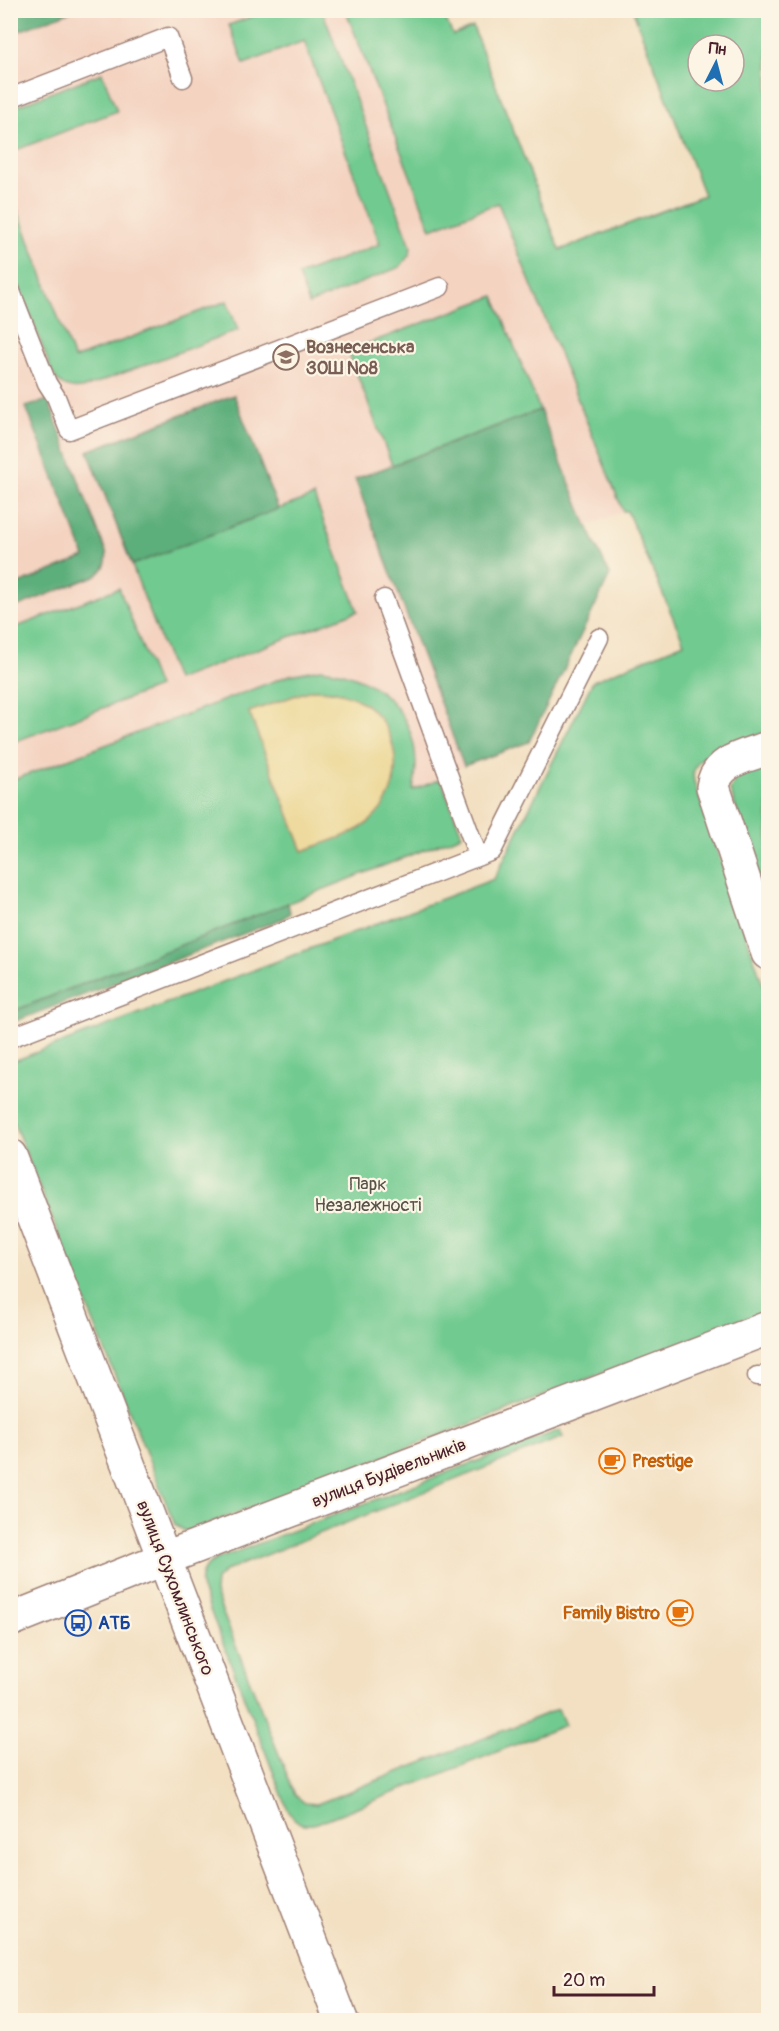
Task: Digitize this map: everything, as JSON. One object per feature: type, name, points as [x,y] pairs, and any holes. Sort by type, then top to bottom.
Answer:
[{"type":"street","points":[[768,748],[724,766],[716,775],[713,787],[768,953]]},
{"type":"street","name":"вулиця Сухомлинського","points":[[10,1156],[341,2020]]},
{"type":"street","name":"вулиця Будівельників","points":[[10,1620],[768,1328]]},
{"type":"lane","points":[[10,98],[168,37],[183,78]]},
{"type":"lane","points":[[10,289],[47,383],[56,397],[69,430],[440,287]]},
{"type":"lane","points":[[384,598],[478,856]]},
{"type":"lane","points":[[10,1038],[492,851],[599,638]]},
{"type":"shaded area","name":"Вознесенська ЗОШ №8","points":[[11,11],[420,11],[623,511],[588,526],[610,575],[529,742],[440,775],[462,835],[11,1012]]},
{"type":"green space","points":[[11,10],[72,10],[72,11],[11,34]]},
{"type":"green space","points":[[270,10],[322,11],[411,246],[410,254],[400,267],[309,304],[298,275],[380,244],[304,41],[244,64],[229,25]]},
{"type":"green space","name":"Парк Незалежності","points":[[346,11],[442,11],[453,35],[473,27],[560,250],[704,195],[633,11],[768,11],[768,731],[702,759],[695,767],[693,777],[768,999],[768,1310],[185,1531],[175,1525],[11,1116],[11,1062],[494,879],[593,681],[684,643],[627,511],[623,511],[498,203],[431,229]]},
{"type":"green space","points":[[102,73],[117,111],[11,152],[11,108]]},
{"type":"green space","points":[[10,190],[74,359],[227,301],[238,330],[86,387],[70,388],[62,384],[52,372],[11,265]]},
{"type":"green space","points":[[494,296],[540,410],[392,465],[348,351]]},
{"type":"green space","points":[[234,395],[278,509],[314,496],[358,611],[176,680],[88,451]]},
{"type":"green space","points":[[234,395],[278,509],[132,565],[88,451]]},
{"type":"green space","points":[[48,400],[107,559],[97,575],[11,609],[11,587],[85,557],[26,407]]},
{"type":"green space","points":[[540,410],[587,526],[610,575],[529,742],[464,766],[355,479]]},
{"type":"green space","points":[[119,588],[158,687],[11,743],[11,629]]},
{"type":"green space","points":[[320,669],[343,673],[364,681],[382,692],[407,724],[414,744],[416,766],[413,790],[441,779],[462,835],[11,1012],[10,781],[290,675]],"holes":[[[311,690],[337,691],[361,702],[387,731],[392,742],[394,782],[369,822],[359,829],[303,851],[249,712]]]},
{"type":"green space","points":[[768,762],[768,906],[730,790],[738,775]]},
{"type":"green space","points":[[288,903],[290,913],[282,919],[11,1023],[11,1012]]},
{"type":"green space","points":[[560,1430],[563,1437],[225,1571],[216,1580],[215,1593],[295,1795],[305,1803],[317,1804],[558,1709],[565,1725],[317,1823],[303,1824],[293,1818],[201,1587],[203,1570],[217,1559]]},
{"type":"sand","points":[[311,690],[348,695],[373,711],[390,738],[395,770],[386,801],[370,821],[343,837],[303,851],[249,712]]},
{"type":"place","name":"Вознесенська ЗОШ №8","points":[[286,357]]},
{"type":"place","name":"Prestige","points":[[612,1461]]},
{"type":"place","name":"Family Bistro","points":[[680,1613]]},
{"type":"place","name":"АТБ","points":[[78,1623]]}]
